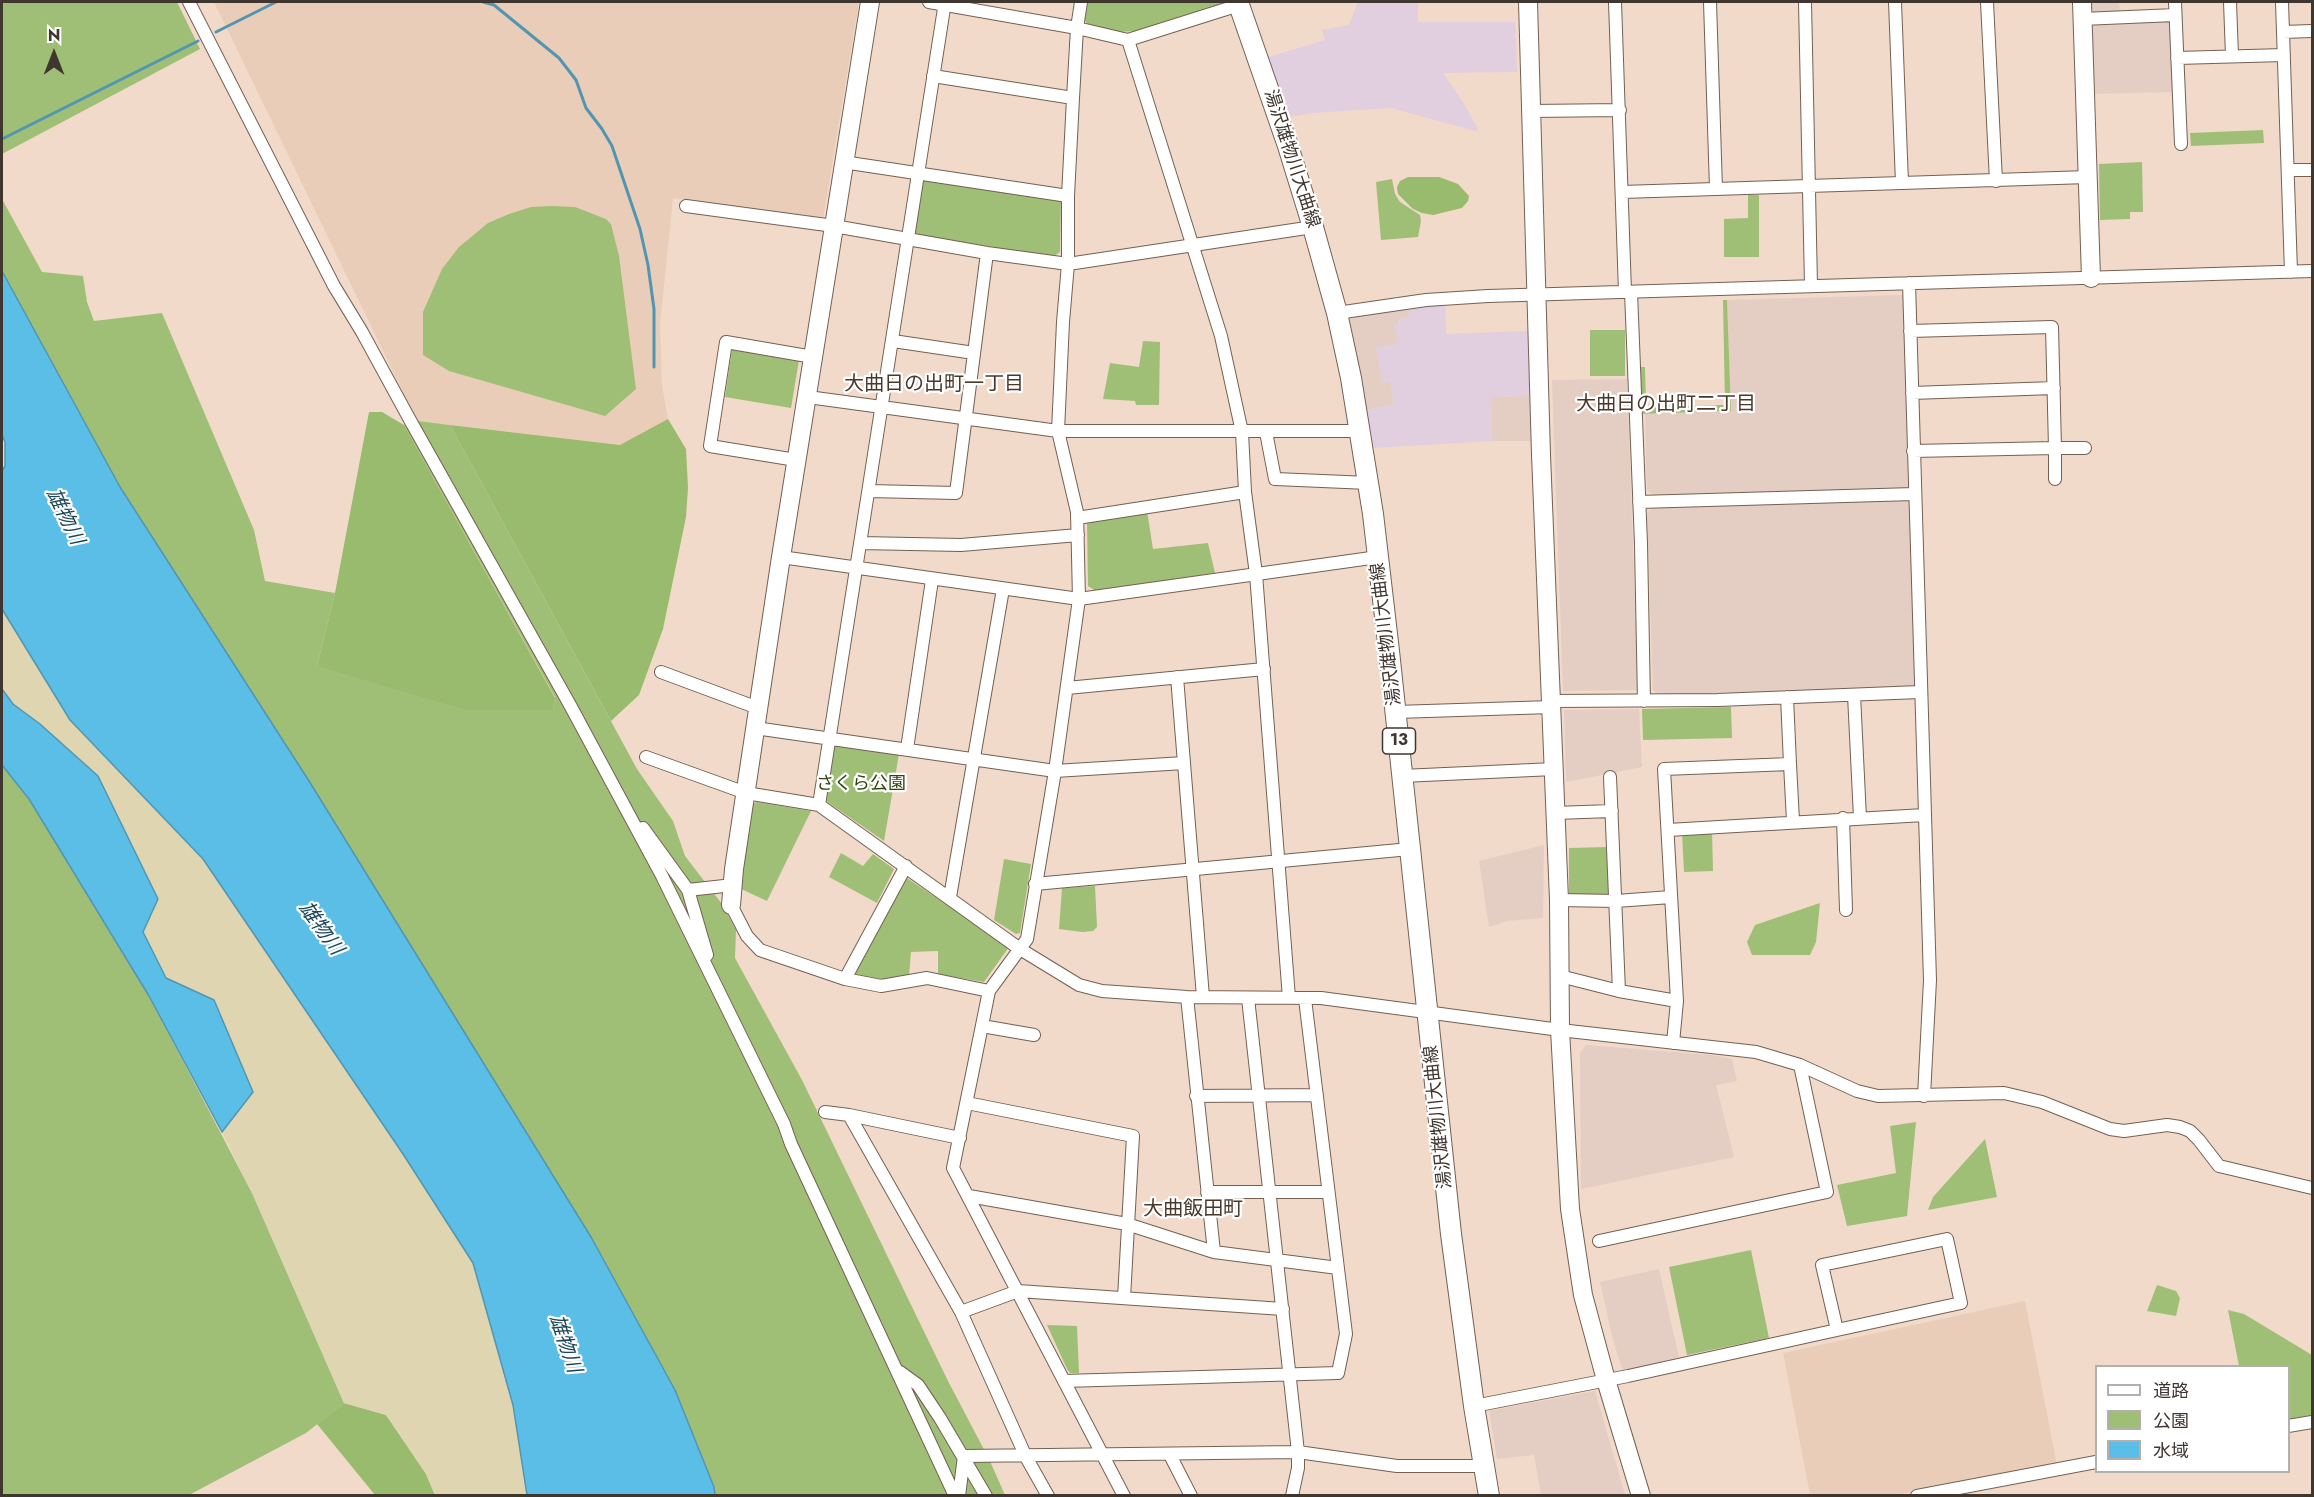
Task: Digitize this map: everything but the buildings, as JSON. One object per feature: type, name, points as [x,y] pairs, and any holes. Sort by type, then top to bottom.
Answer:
[{"type":"main road","name":"湯沢雄物川大曲線","points":[[1239,3],[1288,146],[1337,313],[1369,483],[1396,712],[1451,1234],[1474,1406],[1489,1496]]},
{"type":"street","points":[[189,2],[334,286],[362,332],[570,705],[662,876],[784,1124],[791,1144],[955,1496]]},
{"type":"street","points":[[870,2],[781,557],[731,905],[747,936],[760,950],[845,979],[881,986],[927,978],[989,992]]},
{"type":"street","points":[[929,2],[1077,28],[1128,40],[1239,3]]},
{"type":"street","points":[[1081,2],[1077,28],[1073,98],[1068,196],[1068,264],[1058,431],[1071,482],[1077,518],[1079,599],[1055,771],[1027,939],[989,992],[953,1168],[1124,1496]]},
{"type":"street","points":[[1528,2],[1536,295],[1559,900],[1560,1030],[1573,1232],[1583,1295],[1641,1496]]},
{"type":"street","points":[[1615,2],[1622,192],[1640,502],[1644,701]]},
{"type":"street","points":[[1710,2],[1716,189]]},
{"type":"street","points":[[1804,2],[1811,285]]},
{"type":"street","points":[[1895,2],[1902,183]]},
{"type":"street","points":[[1988,2],[1996,181]]},
{"type":"street","points":[[2175,2],[2181,144]]},
{"type":"street","points":[[2230,2],[2232,56]]},
{"type":"street","points":[[2282,2],[2291,272]]},
{"type":"street","points":[[819,805],[945,3]]},
{"type":"street","points":[[2091,278],[2082,10],[2175,15]]},
{"type":"street","points":[[2283,32],[2313,31]]},
{"type":"street","points":[[1128,40],[1194,243],[1221,336],[1242,432],[1245,492],[1256,574],[1280,861],[1289,998]]},
{"type":"street","points":[[2177,58],[2284,55]]},
{"type":"street","points":[[933,76],[1073,98]]},
{"type":"street","points":[[1531,111],[1620,110]]},
{"type":"street","points":[[843,162],[1068,196]]},
{"type":"street","points":[[2288,170],[2313,170]]},
{"type":"street","points":[[1622,192],[2088,177]]},
{"type":"street","points":[[686,206],[834,226],[987,253],[1068,264],[1194,243],[1312,227]]},
{"type":"street","points":[[869,492],[956,493],[987,253]]},
{"type":"street","points":[[1337,313],[1426,300],[1536,295],[2313,271]]},
{"type":"street","points":[[1909,283],[1930,980],[1924,1096]]},
{"type":"street","points":[[1910,331],[2052,327],[2055,479]]},
{"type":"street","points":[[893,341],[974,354]]},
{"type":"street","points":[[796,460],[710,446],[726,342],[813,357]]},
{"type":"street","points":[[1912,393],[2054,388]]},
{"type":"street","points":[[808,397],[1058,431],[1360,431]]},
{"type":"street","points":[[1266,432],[1275,479],[1369,483]]},
{"type":"street","points":[[1913,451],[2085,448]]},
{"type":"street","points":[[1077,518],[1245,492]]},
{"type":"street","points":[[1640,502],[1914,494]]},
{"type":"street","points":[[860,543],[961,545],[1078,535]]},
{"type":"street","points":[[781,557],[1079,599],[1378,557]]},
{"type":"street","points":[[907,749],[932,580]]},
{"type":"street","points":[[950,897],[1003,589]]},
{"type":"street","points":[[1067,688],[1264,669]]},
{"type":"street","points":[[661,672],[758,708]]},
{"type":"street","points":[[1177,677],[1203,997]]},
{"type":"street","points":[[1396,712],[1551,704],[1920,692]]},
{"type":"street","points":[[1854,695],[1860,818]]},
{"type":"street","points":[[1787,697],[1793,821]]},
{"type":"street","points":[[755,728],[1055,771],[1184,763]]},
{"type":"street","points":[[646,757],[746,793],[819,805],[1020,949],[1078,985],[1102,991],[1187,997],[1321,998],[1560,1030],[1756,1052],[1800,1065],[1857,1091],[1878,1096],[2004,1093],[2042,1102],[2110,1130],[2124,1131],[2167,1125],[2180,1127],[2190,1131],[2219,1166],[2313,1188]]},
{"type":"street","points":[[1673,1043],[1677,1001],[1664,769],[1790,764]]},
{"type":"street","points":[[1402,776],[1554,769]]},
{"type":"street","points":[[1610,777],[1619,992]]},
{"type":"street","points":[[626,809],[688,890],[704,939],[707,966]]},
{"type":"street","points":[[1555,813],[1612,811]]},
{"type":"street","points":[[1668,830],[1924,814]]},
{"type":"street","points":[[1843,818],[1846,910]]},
{"type":"street","points":[[1035,884],[1410,849]]},
{"type":"street","points":[[845,979],[906,866]]},
{"type":"street","points":[[688,890],[733,885]]},
{"type":"street","points":[[1559,900],[1616,901],[1671,897]]},
{"type":"street","points":[[1560,976],[1619,992],[1677,1001]]},
{"type":"street","points":[[1187,997],[1215,1252]]},
{"type":"street","points":[[1248,998],[1298,1452],[1298,1468],[1292,1496]]},
{"type":"street","points":[[1064,1381],[1338,1373],[1346,1334],[1305,999]]},
{"type":"street","points":[[982,1026],[1034,1035]]},
{"type":"street","points":[[1599,1241],[1827,1192],[1800,1065]]},
{"type":"street","points":[[1197,1096],[1317,1095]]},
{"type":"street","points":[[967,1103],[1133,1136],[1124,1298]]},
{"type":"street","points":[[825,1112],[960,1138]]},
{"type":"street","points":[[849,1115],[961,1312],[1026,1457],[1048,1496]]},
{"type":"street","points":[[1207,1192],[1327,1192]]},
{"type":"street","points":[[969,1196],[1127,1224],[1215,1252],[1338,1268]]},
{"type":"street","points":[[1474,1406],[1606,1380],[1962,1303],[1947,1239],[1822,1265],[1837,1330]]},
{"type":"street","points":[[961,1312],[1018,1291],[1283,1309]]},
{"type":"street","points":[[897,1370],[918,1385],[964,1456],[986,1496]]},
{"type":"street","points":[[2290,1426],[2313,1422]]},
{"type":"street","points":[[964,1456],[1298,1452],[1397,1466],[1484,1466]]},
{"type":"street","points":[[1170,1455],[1191,1496]]},
{"type":"street","points":[[959,1496],[964,1456]]},
{"type":"street","points":[[1917,1496],[2095,1462]]},
{"type":"shaded area","points":[[214,2],[859,2],[823,219],[673,198],[660,325],[662,385],[668,419],[621,445],[417,421]]},
{"type":"shaded area","points":[[1358,2],[1418,2],[1418,22],[1515,22],[1517,72],[1443,73],[1478,129],[1475,131],[1391,108],[1312,113],[1288,117],[1265,58],[1325,40],[1322,30],[1349,25]]},
{"type":"shaded area","points":[[2089,2],[2119,2],[2120,14],[2090,14]]},
{"type":"shaded area","points":[[2171,19],[2173,92],[2093,94],[2091,21]]},
{"type":"shaded area","points":[[1904,295],[1909,488],[1654,495],[1647,490],[1645,414],[1731,411],[1727,300]]},
{"type":"shaded area","points":[[1445,302],[1446,334],[1529,331],[1530,396],[1491,397],[1492,441],[1374,448],[1367,410],[1394,404],[1390,382],[1382,383],[1376,347],[1397,343],[1394,324],[1400,323],[1399,319],[1409,317],[1408,307]]},
{"type":"shaded area","points":[[1408,307],[1409,318],[1399,319],[1397,344],[1376,347],[1383,383],[1390,381],[1394,404],[1367,410],[1349,316]]},
{"type":"shaded area","points":[[1627,379],[1638,690],[1563,691],[1552,380]]},
{"type":"shaded area","points":[[1530,396],[1531,441],[1492,441],[1491,397]]},
{"type":"shaded area","points":[[1910,499],[1916,690],[1660,696],[1653,690],[1647,513],[1653,507]]},
{"type":"shaded area","points":[[1639,709],[1642,767],[1566,782],[1564,710]]},
{"type":"shaded area","points":[[1544,845],[1543,918],[1507,921],[1489,927],[1479,861]]},
{"type":"shaded area","points":[[1586,1045],[1711,1055],[1732,1059],[1737,1081],[1716,1085],[1734,1157],[1581,1189],[1580,1053]]},
{"type":"shaded area","points":[[1659,1269],[1679,1358],[1623,1371],[1613,1340],[1600,1282]]},
{"type":"shaded area","points":[[2025,1301],[2057,1465],[1895,1495],[1810,1495],[1783,1353]]},
{"type":"shaded area","points":[[1595,1391],[1625,1495],[1541,1495],[1534,1455],[1497,1459],[1489,1411]]},
{"type":"green space","points":[[2,2],[177,2],[200,49],[2,154]]},
{"type":"green space","points":[[1088,2],[1228,2],[1230,5],[1138,31],[1117,32],[1090,26],[1084,20]]},
{"type":"green space","points":[[2263,130],[2264,143],[2191,146],[2190,133]]},
{"type":"green space","points":[[2142,162],[2143,212],[2130,212],[2130,219],[2100,220],[2099,164]]},
{"type":"green space","points":[[922,177],[1061,198],[1060,252],[1053,257],[914,234]]},
{"type":"green space","points":[[1408,177],[1439,177],[1458,184],[1469,196],[1468,201],[1462,208],[1433,215],[1422,213],[1413,209],[1398,194],[1397,187],[1400,181]]},
{"type":"green space","points":[[1392,179],[1395,194],[1400,202],[1420,215],[1418,237],[1381,240],[1376,182]]},
{"type":"green space","points":[[1748,195],[1759,195],[1759,257],[1724,257],[1724,219],[1748,218]]},
{"type":"green space","points":[[2,199],[42,272],[83,276],[87,302],[94,321],[162,313],[254,530],[265,581],[335,593],[317,666],[553,710],[555,697],[404,425],[410,420],[450,425],[637,769],[673,821],[685,856],[722,904],[736,930],[735,958],[802,1080],[1005,1495],[715,1495],[714,1487],[675,1390],[591,1237],[120,487],[2,272]]},
{"type":"green space","points":[[531,207],[575,207],[606,219],[611,224],[619,256],[636,389],[605,416],[449,371],[423,355],[423,312],[442,269],[459,247],[488,223]]},
{"type":"green space","points":[[1723,300],[1727,300],[1731,411],[1640,414],[1640,367],[1645,367],[1646,407],[1725,405]]},
{"type":"green space","points":[[1590,330],[1625,330],[1625,376],[1590,376]]},
{"type":"green space","points":[[1143,341],[1160,342],[1159,405],[1136,405],[1135,401],[1103,399],[1110,363],[1139,367]]},
{"type":"green space","points":[[732,349],[799,360],[791,408],[725,397]]},
{"type":"green space","points":[[369,412],[382,412],[404,425],[555,698],[553,710],[466,710],[317,666],[335,593]]},
{"type":"green space","points":[[668,419],[686,449],[688,488],[686,517],[663,629],[639,695],[611,721],[450,425],[620,445]]},
{"type":"green space","points":[[1147,511],[1153,549],[1208,543],[1215,573],[1096,591],[1088,586],[1087,520]]},
{"type":"green space","points":[[1731,707],[1732,738],[1643,740],[1642,709]]},
{"type":"green space","name":"さくら公園","points":[[835,744],[899,754],[884,841],[826,801]]},
{"type":"green space","points":[[2,763],[29,799],[149,996],[253,1195],[344,1403],[306,1433],[189,1495],[2,1495]]},
{"type":"green space","points":[[757,802],[811,811],[767,901],[739,888],[752,804]]},
{"type":"green space","points":[[1712,831],[1713,871],[1684,872],[1682,832]]},
{"type":"green space","points":[[1608,847],[1608,897],[1569,897],[1569,848]]},
{"type":"green space","points":[[841,853],[863,866],[873,854],[894,869],[877,903],[829,877]]},
{"type":"green space","points":[[1004,859],[1031,864],[1020,933],[1016,934],[994,920]]},
{"type":"green space","points":[[907,878],[1009,947],[984,982],[938,974],[938,951],[911,952],[909,976],[886,981],[850,975]]},
{"type":"green space","points":[[1095,886],[1097,927],[1093,931],[1082,932],[1059,929],[1062,888]]},
{"type":"green space","points":[[1820,903],[1816,942],[1810,955],[1752,955],[1747,942],[1755,925]]},
{"type":"green space","points":[[1916,1122],[1907,1216],[1847,1226],[1837,1185],[1896,1173],[1890,1126]]},
{"type":"green space","points":[[1985,1139],[1997,1197],[1928,1210],[1933,1197]]},
{"type":"green space","points":[[1751,1250],[1769,1338],[1687,1355],[1669,1267]]},
{"type":"green space","points":[[2157,1285],[2176,1291],[2180,1298],[2176,1316],[2147,1311]]},
{"type":"green space","points":[[2228,1310],[2244,1314],[2312,1355],[2312,1415],[2290,1419],[2290,1365],[2239,1365]]},
{"type":"green space","points":[[1047,1325],[1077,1326],[1079,1373],[1070,1373],[1067,1369]]},
{"type":"green space","points":[[344,1403],[386,1415],[426,1474],[435,1495],[375,1495],[317,1424]]},
{"type":"sand","points":[[2,609],[70,720],[203,859],[403,1154],[473,1263],[513,1405],[527,1495],[435,1495],[426,1474],[387,1415],[344,1403],[253,1195],[222,1132],[252,1092],[214,1000],[166,978],[143,932],[98,776],[40,724],[13,704],[2,689]]},
{"type":"water","name":"雄物川","points":[[2,271],[120,487],[309,781],[591,1237],[675,1390],[714,1487],[715,1495],[527,1495],[513,1405],[473,1263],[403,1154],[203,859],[70,720],[2,609],[2,471],[5,466],[5,442],[2,435]]},
{"type":"water","points":[[2,689],[13,704],[40,724],[98,776],[158,899],[143,932],[166,978],[214,1000],[253,1092],[222,1132],[149,996],[29,799],[2,765]]},
{"type":"waterway","points":[[216,32],[276,2]]},
{"type":"waterway","points":[[483,2],[494,5],[559,58],[576,80],[586,108],[612,146],[640,229],[648,265],[654,309],[654,367]]},
{"type":"waterway","points":[[2,139],[198,41]]},
{"type":"district","name":"大曲日の出町一丁目","points":[[934,385]]},
{"type":"district","name":"大曲日の出町二丁目","points":[[1666,405]]},
{"type":"district","name":"大曲飯田町","points":[[1193,1210]]}]
